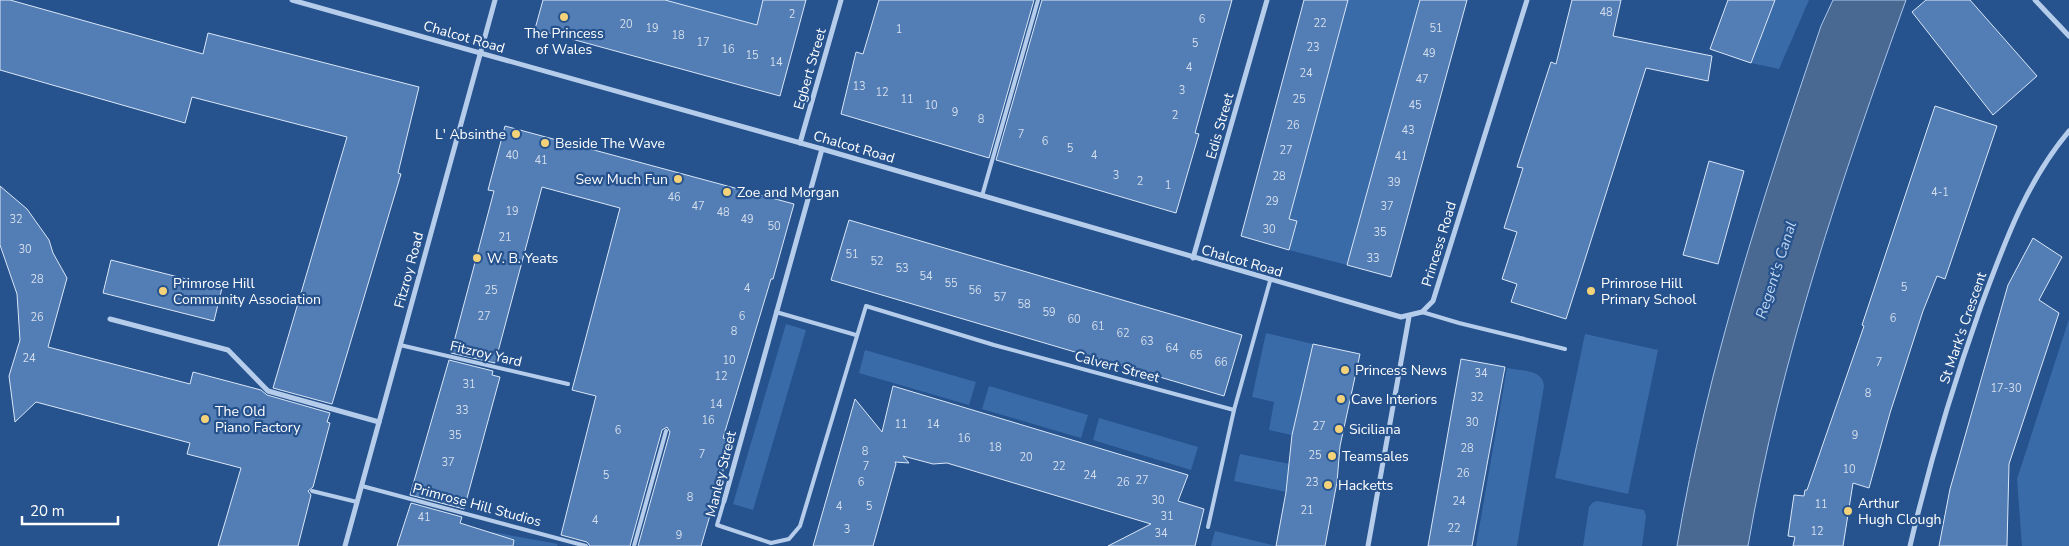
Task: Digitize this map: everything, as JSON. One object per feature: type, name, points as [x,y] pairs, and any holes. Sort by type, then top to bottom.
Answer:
[{"type":"street","name":"Chalcot Road","points":[[292,0],[800,143],[1388,315],[1409,317]]},
{"type":"street","name":"Fitzroy Road","points":[[345,546],[495,0]]},
{"type":"street","name":"Egbert Street","points":[[800,143],[841,0]]},
{"type":"street","name":"Edis Street","points":[[1193,258],[1267,0]]},
{"type":"street","name":"Princess Road","points":[[1422,312],[1433,300],[1527,0]]},
{"type":"street","points":[[2035,0],[2069,36]]},
{"type":"street","name":"St Mark's Crescent","points":[[1910,546],[1939,432],[1994,272],[2025,195],[2049,156],[2069,131]]},
{"type":"street","name":"Manley Street","points":[[724,501],[822,150]]},
{"type":"street","points":[[1368,546],[1409,317],[1422,312]]},
{"type":"street","points":[[110,319],[228,350],[268,391],[379,422]]},
{"type":"lane","points":[[982,196],[1038,0]]},
{"type":"lane","points":[[1208,527],[1234,410],[1270,281]]},
{"type":"lane","name":"Calvert Street","points":[[866,306],[1003,347],[1234,410]]},
{"type":"lane","name":"Manley Street","points":[[724,501],[717,525],[770,543],[789,540],[800,526],[866,306]]},
{"type":"lane","points":[[776,312],[856,335]]},
{"type":"lane","points":[[1422,312],[1565,349]]},
{"type":"lane","name":"Fitzroy Yard","points":[[400,345],[568,384]]},
{"type":"lane","points":[[634,546],[666,431]]},
{"type":"lane","name":"Primrose Hill Studios","points":[[362,486],[586,546]]},
{"type":"lane","points":[[312,491],[357,502]]},
{"type":"shaded area","points":[[665,0],[763,0],[761,9],[801,19],[797,36]]},
{"type":"shaded area","points":[[1348,0],[1420,0],[1347,265],[1289,250],[1297,222],[1289,219]]},
{"type":"shaded area","points":[[1775,0],[1809,0],[1779,69],[1751,63]]},
{"type":"shaded area","points":[[2069,319],[2069,546],[2022,546],[2017,479]]},
{"type":"shaded area","points":[[786,324],[806,330],[753,510],[733,504]]},
{"type":"shaded area","points":[[1266,333],[1313,344],[1292,435],[1269,430],[1274,402],[1252,397]]},
{"type":"shaded area","points":[[1585,334],[1658,350],[1628,494],[1555,478]]},
{"type":"shaded area","points":[[865,350],[976,382],[969,405],[859,373]]},
{"type":"shaded area","points":[[1507,368],[1536,374],[1543,380],[1544,386],[1517,546],[1476,546]]},
{"type":"shaded area","points":[[989,386],[1088,415],[1081,438],[982,409]]},
{"type":"shaded area","points":[[1099,418],[1198,447],[1191,470],[1093,440]]},
{"type":"shaded area","points":[[1240,454],[1290,464],[1286,492],[1234,481]]},
{"type":"shaded area","points":[[1597,501],[1644,510],[1646,516],[1642,546],[1583,546],[1589,507]]},
{"type":"shaded area","points":[[1215,531],[1276,546],[1211,546]]},
{"type":"shaded area","points":[[492,532],[558,544],[557,546],[487,546]]},
{"type":"water","name":"Regent's Canal","points":[[1833,0],[1906,0],[1836,202],[1795,338],[1761,476],[1748,546],[1677,546],[1704,414],[1738,283],[1799,90],[1821,26]]},
{"type":"building","points":[[0,0],[10,0],[203,54],[208,33],[419,87],[398,173],[401,174],[332,404],[273,388],[347,137],[192,97],[185,123],[0,70]]},
{"type":"building","points":[[543,0],[665,0],[757,25],[763,0],[806,0],[780,96],[535,29]]},
{"type":"building","points":[[879,0],[1034,0],[989,158],[841,114],[856,52],[863,54]]},
{"type":"building","points":[[1042,0],[1232,0],[1195,133],[1199,134],[1176,213],[996,160]]},
{"type":"building","points":[[1304,0],[1348,0],[1289,219],[1297,221],[1289,250],[1241,236]]},
{"type":"building","points":[[1420,0],[1467,0],[1391,277],[1347,265]]},
{"type":"building","points":[[1572,0],[1621,0],[1613,36],[1712,56],[1708,81],[1646,68],[1566,319],[1511,302],[1517,284],[1502,279],[1517,232],[1504,228],[1523,168],[1517,167],[1551,62],[1556,64]]},
{"type":"building","points":[[1728,0],[1775,0],[1751,63],[1710,49]]},
{"type":"building","points":[[1926,0],[1970,0],[2037,76],[1993,115],[1912,12]]},
{"type":"building","points":[[1935,106],[1997,126],[1945,279],[1937,276],[1923,311],[1890,413],[1869,488],[1853,483],[1843,546],[1793,546],[1795,537],[1788,536],[1794,495],[1804,496],[1805,490],[1807,490],[1864,326],[1862,325]]},
{"type":"building","points":[[505,126],[794,204],[773,279],[771,279],[723,438],[732,440],[701,546],[638,546],[670,432],[667,427],[662,430],[630,546],[590,546],[587,542],[561,535],[596,396],[572,390],[620,208],[542,187],[495,363],[451,353],[494,191],[488,190]]},
{"type":"building","points":[[1709,161],[1744,171],[1718,264],[1683,255]]},
{"type":"building","points":[[0,186],[27,209],[49,240],[53,253],[67,278],[48,347],[190,384],[193,372],[261,390],[267,395],[330,413],[327,422],[330,423],[313,487],[308,491],[311,495],[298,546],[218,546],[241,468],[187,454],[190,443],[36,402],[15,422],[9,376],[20,340],[17,294],[0,245]]},
{"type":"building","points":[[849,220],[1242,335],[1224,396],[831,280]]},
{"type":"building","points":[[2033,238],[2062,257],[2039,300],[2059,313],[2009,464],[2007,546],[1939,546],[1950,489],[2008,285]]},
{"type":"building","name":"Primrose Hill Community Association","points":[[111,260],[222,288],[214,321],[103,293]]},
{"type":"building","points":[[1313,344],[1360,354],[1340,446],[1337,482],[1325,546],[1276,546],[1286,492],[1292,435]]},
{"type":"building","points":[[1461,359],[1505,367],[1472,546],[1428,546]]},
{"type":"building","points":[[449,360],[493,371],[492,375],[500,377],[464,509],[410,495]]},
{"type":"building","points":[[893,386],[1188,475],[1178,501],[1204,509],[1195,546],[1108,546],[1151,524],[947,463],[933,464],[903,456],[909,463],[895,462],[873,546],[813,546],[855,399],[882,432]]},
{"type":"building","points":[[411,503],[462,517],[460,523],[514,540],[513,546],[397,546]]},
{"type":"place","name":"The Princess of Wales","points":[[564,17]]},
{"type":"place","name":"L' Absinthe","points":[[516,134]]},
{"type":"place","name":"Beside The Wave","points":[[545,143]]},
{"type":"place","name":"Sew Much Fun","points":[[678,179]]},
{"type":"place","name":"Zoe and Morgan","points":[[727,192]]},
{"type":"place","name":"W. B. Yeats","points":[[477,258]]},
{"type":"place","name":"Primrose Hill Community Association","points":[[163,291]]},
{"type":"place","name":"Primrose Hill Primary School","points":[[1591,291]]},
{"type":"place","name":"Princess News","points":[[1345,370]]},
{"type":"place","name":"Cave Interiors","points":[[1341,399]]},
{"type":"place","name":"The Old Piano Factory","points":[[205,419]]},
{"type":"place","name":"Siciliana","points":[[1339,429]]},
{"type":"place","name":"Teamsales","points":[[1332,456]]},
{"type":"place","name":"Hacketts","points":[[1328,485]]},
{"type":"place","name":"Arthur Hugh Clough","points":[[1848,511]]}]
